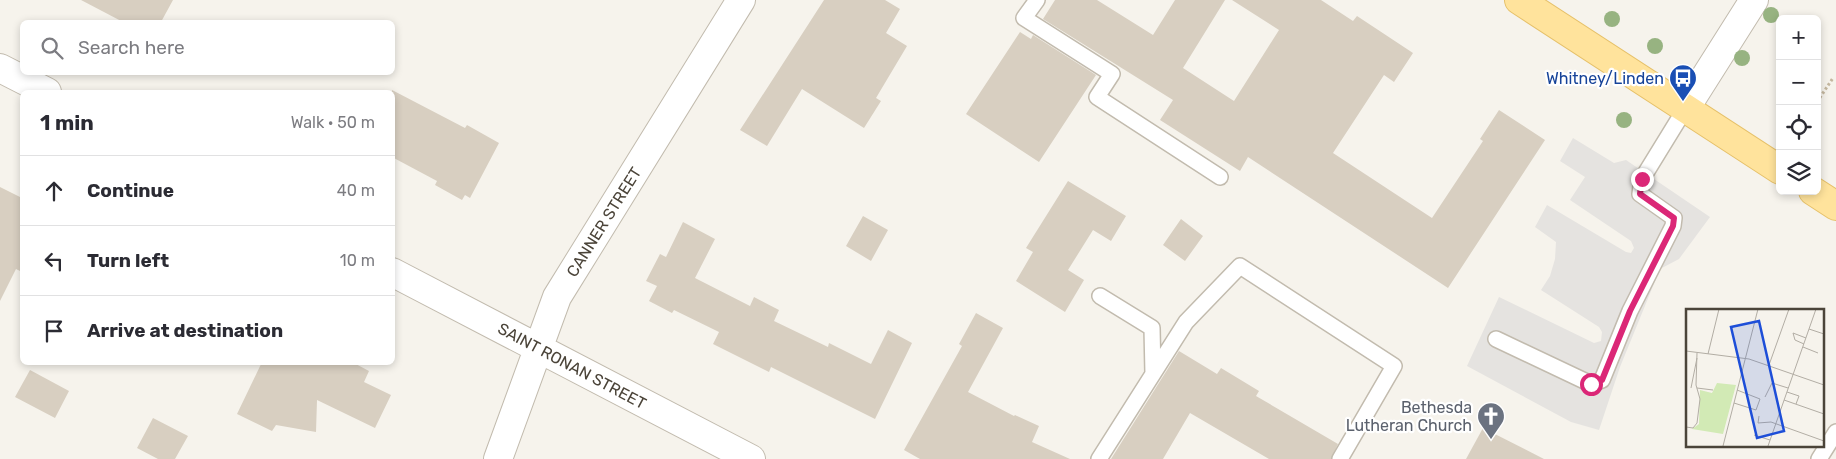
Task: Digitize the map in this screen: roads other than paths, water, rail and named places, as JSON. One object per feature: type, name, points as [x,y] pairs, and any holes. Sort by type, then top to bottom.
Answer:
[{"type":"main road","points":[[1519,0],[1776,167]]},
{"type":"main road","points":[[1820,195],[1836,206]]},
{"type":"street","points":[[1685,109],[1754,0]]},
{"type":"street","name":"CANNER STREET","points":[[498,459],[557,297],[733,3]]},
{"type":"street","points":[[0,68],[43,90]]},
{"type":"street","name":"SAINT RONAN STREET","points":[[395,274],[751,459]]},
{"type":"lane","points":[[1037,0],[1024,18],[1112,74],[1096,97],[1220,177]]},
{"type":"lane","points":[[1496,339],[1591,384],[1602,380],[1630,311],[1673,226],[1674,218],[1640,194],[1642,179],[1685,109]]},
{"type":"lane","points":[[1099,459],[1186,322],[1240,266],[1394,366],[1340,459]]},
{"type":"lane","points":[[1100,296],[1152,328],[1153,374]]},
{"type":"lane","points":[[1819,459],[1836,432]]},
{"type":"place","name":"Whitney/Linden","points":[[1683,102]]},
{"type":"place","name":"Bethesda Lutheran Church","points":[[1491,440]]}]
